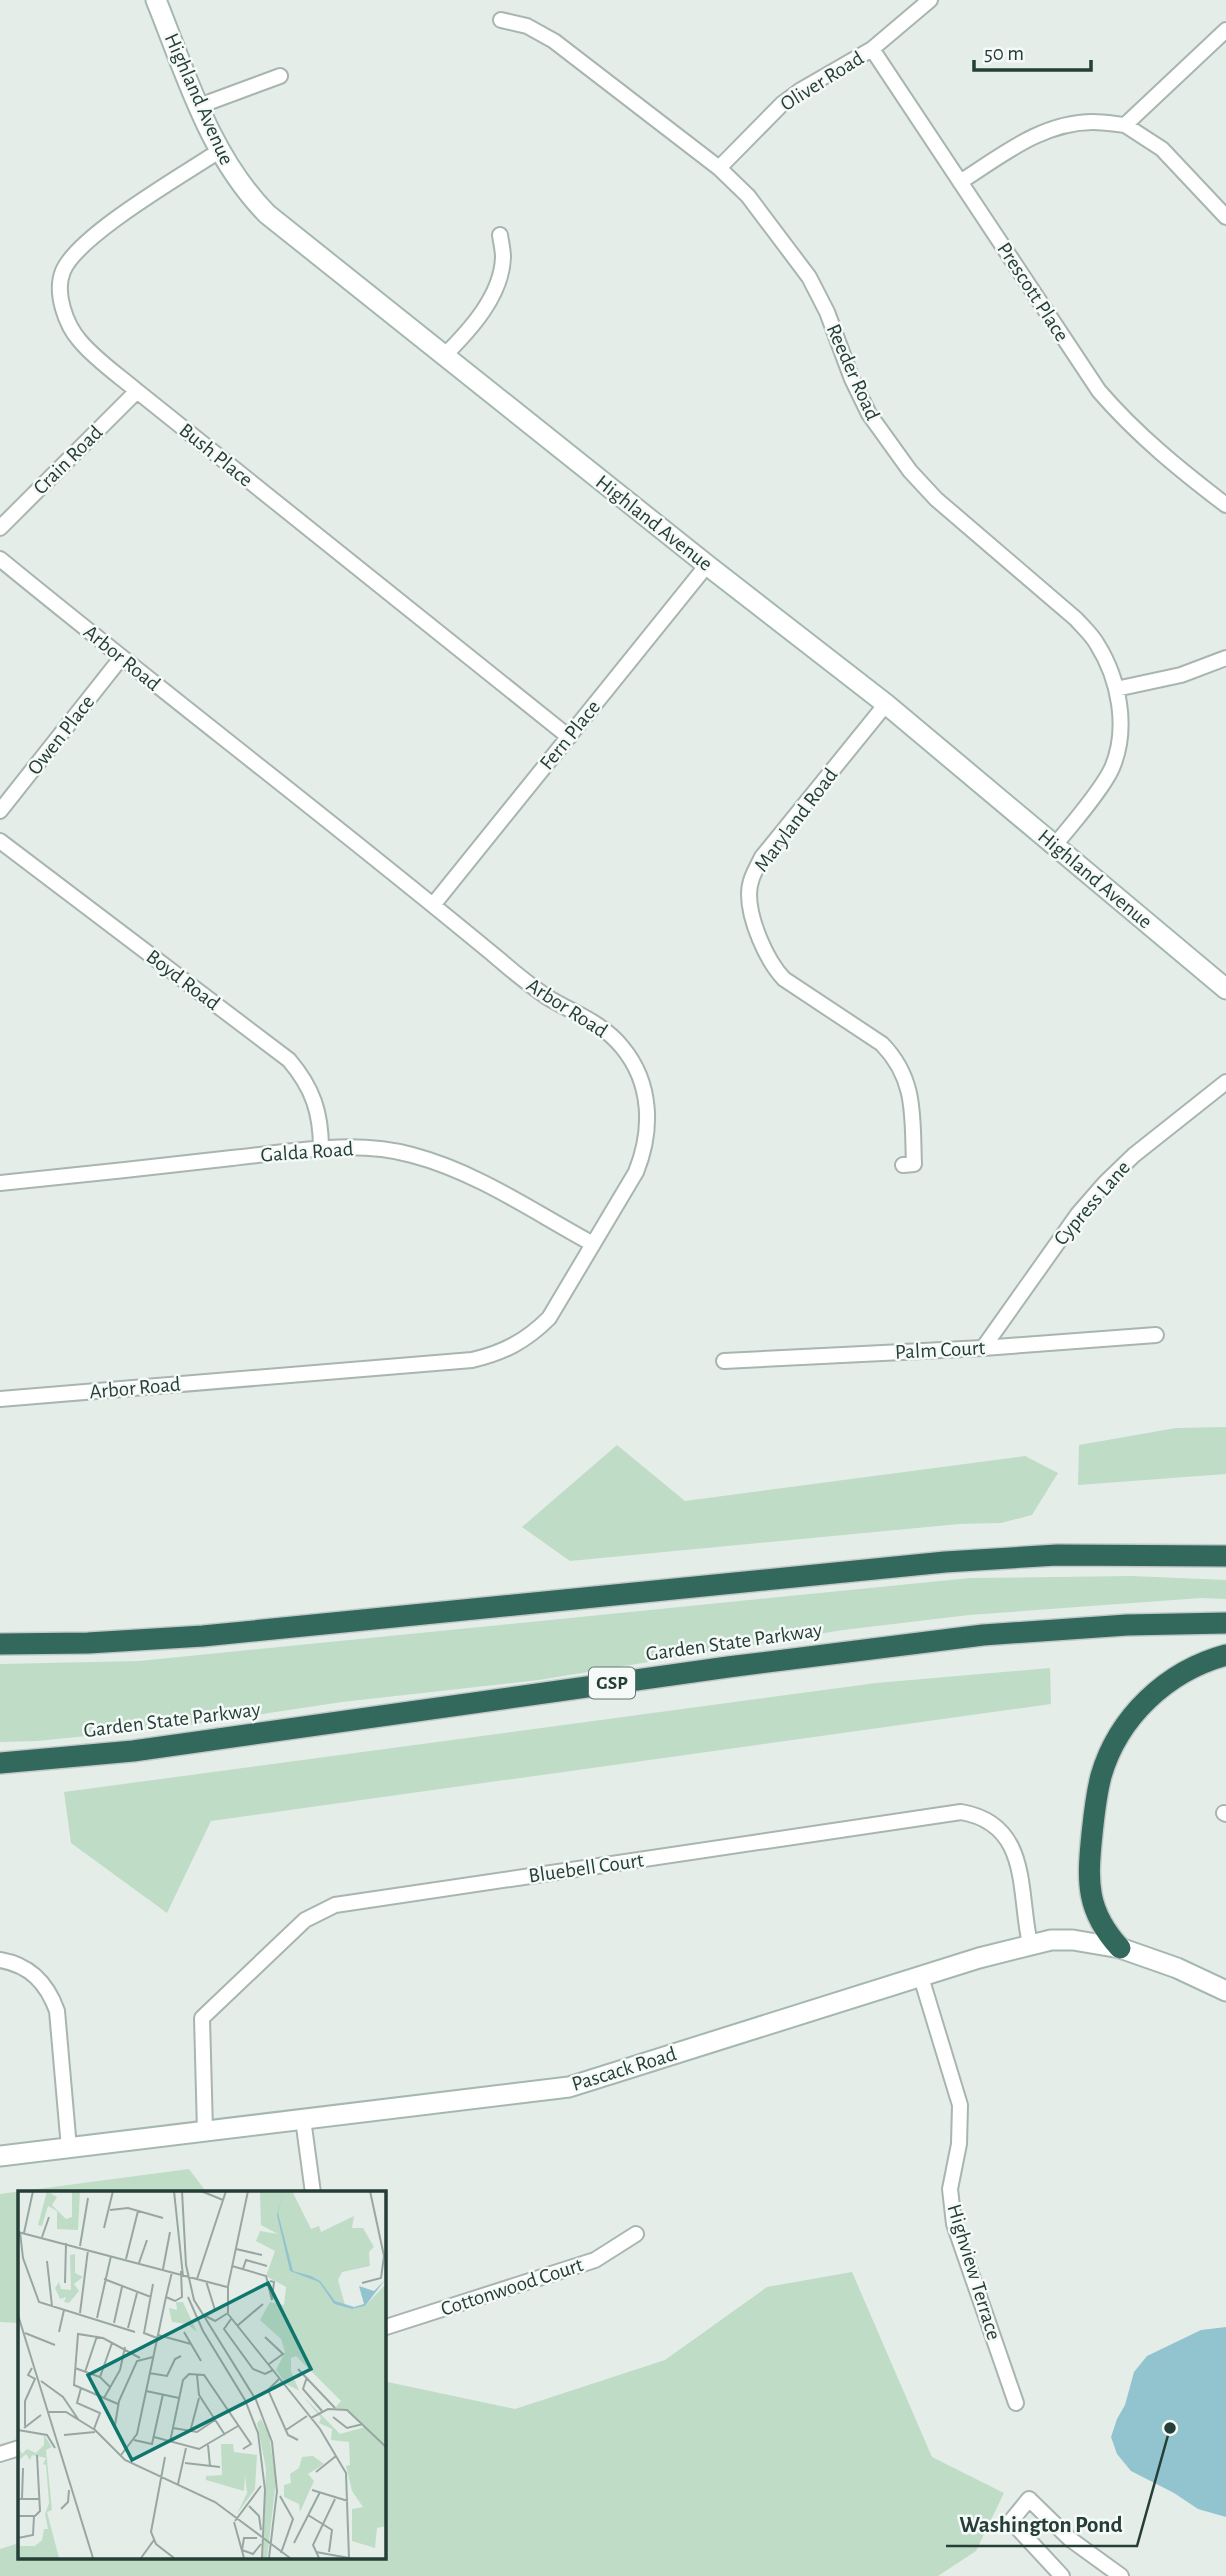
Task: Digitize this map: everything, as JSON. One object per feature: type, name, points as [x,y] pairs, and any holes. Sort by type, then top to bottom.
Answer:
[{"type":"highway","points":[[0,1644],[88,1643],[203,1636],[945,1562],[1057,1555],[1226,1556]]},
{"type":"highway","name":"Garden State Parkway","points":[[0,1763],[133,1751],[764,1662],[983,1635],[1127,1625],[1226,1623]]},
{"type":"highway","points":[[1120,1948],[1095,1914],[1089,1890],[1090,1847],[1101,1776],[1119,1736],[1145,1702],[1176,1676],[1226,1655]]},
{"type":"street","name":"Highland Avenue","points":[[156,0],[219,151],[235,178],[267,214],[707,565],[886,704],[1226,989]]},
{"type":"street","name":"Oliver Road","points":[[719,168],[782,104],[872,49],[930,0]]},
{"type":"street","name":"Reeder Road","points":[[501,20],[527,26],[554,41],[719,168],[748,196],[809,277],[827,312],[852,379],[869,414],[909,471],[936,499],[1076,619],[1096,640],[1108,662],[1116,689],[1121,723],[1119,745],[1112,769],[1054,846]]},
{"type":"street","points":[[1125,125],[1226,30]]},
{"type":"street","name":"Prescott Place","points":[[872,49],[1099,391],[1155,450],[1226,506]]},
{"type":"street","points":[[199,106],[280,76]]},
{"type":"street","points":[[960,182],[1021,143],[1046,131],[1091,122],[1125,125],[1162,149],[1226,217]]},
{"type":"street","name":"Bush Place","points":[[219,151],[99,231],[74,252],[62,273],[63,307],[69,325],[80,341],[136,391],[569,737]]},
{"type":"street","points":[[444,356],[476,323],[494,290],[503,259],[500,235]]},
{"type":"street","name":"Crain Road","points":[[0,528],[136,391]]},
{"type":"street","name":"Arbor Road","points":[[0,559],[518,976],[607,1031],[622,1047],[635,1068],[648,1109],[648,1131],[636,1171],[549,1318],[534,1333],[514,1346],[472,1360],[0,1399]]},
{"type":"street","name":"Fern Place","points":[[433,905],[707,565]]},
{"type":"street","name":"Owen Place","points":[[0,811],[121,658]]},
{"type":"street","points":[[1116,689],[1181,675],[1226,658]]},
{"type":"street","name":"Maryland Road","points":[[886,704],[762,858],[753,874],[749,893],[765,953],[773,967],[784,979],[882,1044],[905,1075],[912,1104],[914,1164],[903,1165]]},
{"type":"street","name":"Boyd Road","points":[[0,841],[289,1060],[313,1094],[319,1113],[321,1149]]},
{"type":"street","name":"Cypress Lane","points":[[983,1348],[1078,1214],[1105,1183],[1135,1155],[1226,1082]]},
{"type":"street","name":"Galda Road","points":[[0,1183],[321,1149],[377,1149],[409,1154],[445,1165],[593,1244]]},
{"type":"street","name":"Palm Court","points":[[724,1361],[983,1348],[1156,1335]]},
{"type":"street","name":"Bluebell Court","points":[[205,2131],[202,2018],[305,1920],[335,1905],[961,1812],[989,1821],[1000,1830],[1008,1842],[1023,1875],[1025,1917],[1030,1944]]},
{"type":"street","name":"Pascack Road","points":[[0,2156],[569,2087],[921,1977],[1051,1940],[1073,1940],[1120,1948],[1177,1968],[1226,1992]]},
{"type":"street","points":[[0,1960],[18,1964],[32,1972],[52,1996],[57,2011],[69,2148]]},
{"type":"street","name":"Highview Terrace","points":[[921,1977],[960,2105],[959,2144],[950,2189],[953,2215],[1016,2403]]},
{"type":"street","points":[[303,2119],[313,2191]]},
{"type":"street","name":"Cottonwood Court","points":[[385,2327],[595,2260],[636,2234]]},
{"type":"street","points":[[0,2454],[18,2448]]},
{"type":"street","points":[[1062,2576],[1011,2521],[1029,2499],[1070,2539],[1121,2576]]},
{"type":"green space","points":[[1226,1427],[1226,1474],[1078,1485],[1079,1445],[1176,1428]]},
{"type":"green space","points":[[617,1445],[685,1501],[1025,1456],[1058,1473],[1032,1515],[1001,1523],[959,1524],[570,1561],[522,1527]]},
{"type":"green space","points":[[1131,1576],[1226,1580],[1226,1599],[1201,1598],[969,1615],[843,1630],[539,1680],[342,1702],[176,1727],[37,1741],[0,1742],[0,1664],[139,1661],[970,1578]]},
{"type":"green space","points":[[1050,1668],[1051,1704],[211,1821],[167,1913],[71,1843],[64,1792],[876,1683]]},
{"type":"green space","points":[[189,2169],[206,2191],[23,2191]]},
{"type":"green space","points":[[18,2192],[18,2323],[0,2322],[0,2194]]},
{"type":"green space","points":[[852,2272],[932,2457],[1004,2493],[976,2551],[938,2576],[0,2576],[0,2549],[18,2543],[18,2558],[385,2558],[385,2381],[515,2409],[665,2360],[767,2287]]},
{"type":"water","points":[[1226,2327],[1226,2517],[1198,2509],[1131,2471],[1117,2454],[1111,2437],[1125,2405],[1134,2372],[1147,2356],[1201,2330]]},
{"type":"place","name":"Washington Pond","points":[[1170,2428]]}]
